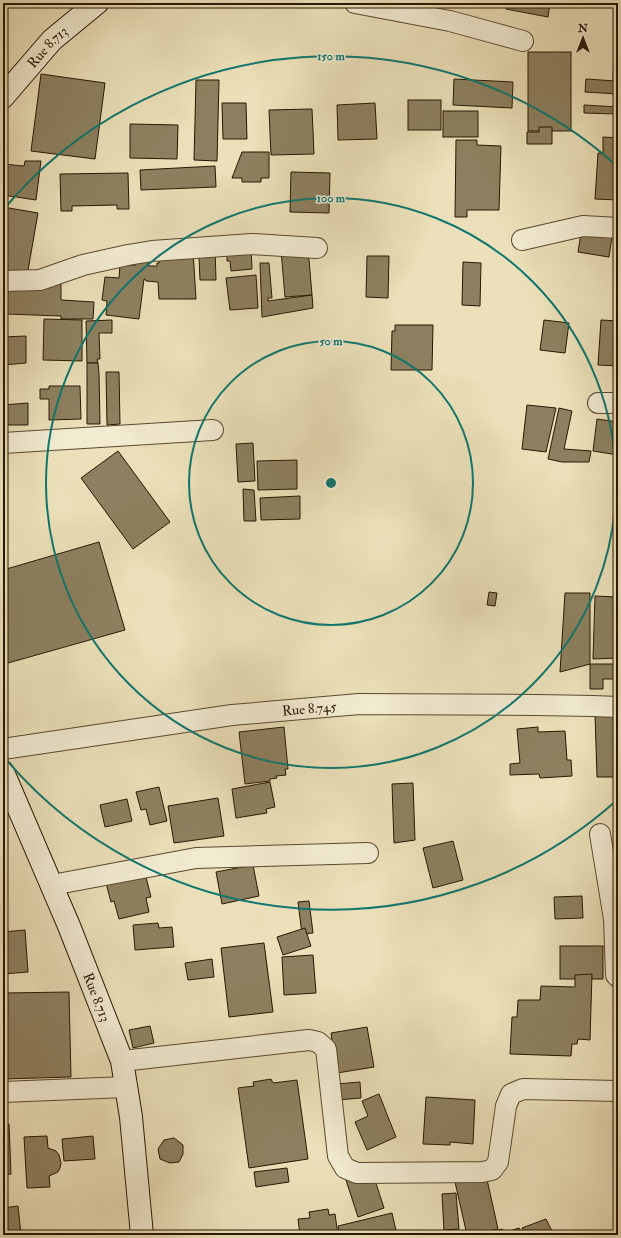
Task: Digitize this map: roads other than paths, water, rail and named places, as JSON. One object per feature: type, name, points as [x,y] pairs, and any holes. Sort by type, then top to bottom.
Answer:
[{"type":"main road","name":"Rue 8.713","points":[[3,97],[52,40],[97,3]]},
{"type":"main road","name":"Rue 8.713","points":[[3,772],[52,885],[122,1061],[131,1116],[142,1235]]},
{"type":"street","points":[[355,3],[450,21],[523,41]]},
{"type":"street","points":[[522,240],[583,226],[618,228]]},
{"type":"street","points":[[3,281],[40,280],[84,265],[146,252],[252,244],[317,248]]},
{"type":"street","points":[[598,403],[618,402]]},
{"type":"street","points":[[3,443],[214,430]]},
{"type":"street","name":"Rue 8.745","points":[[3,749],[232,715],[359,704],[618,707]]},
{"type":"street","points":[[600,834],[614,919],[616,975],[618,977]]},
{"type":"street","points":[[52,885],[196,858],[368,853]]},
{"type":"street","points":[[122,1061],[309,1040],[318,1042],[326,1049],[338,1156],[345,1168],[357,1173],[482,1172],[492,1170],[498,1162],[506,1106],[511,1094],[523,1089],[618,1091]]},
{"type":"street","points":[[3,1092],[126,1087]]}]
